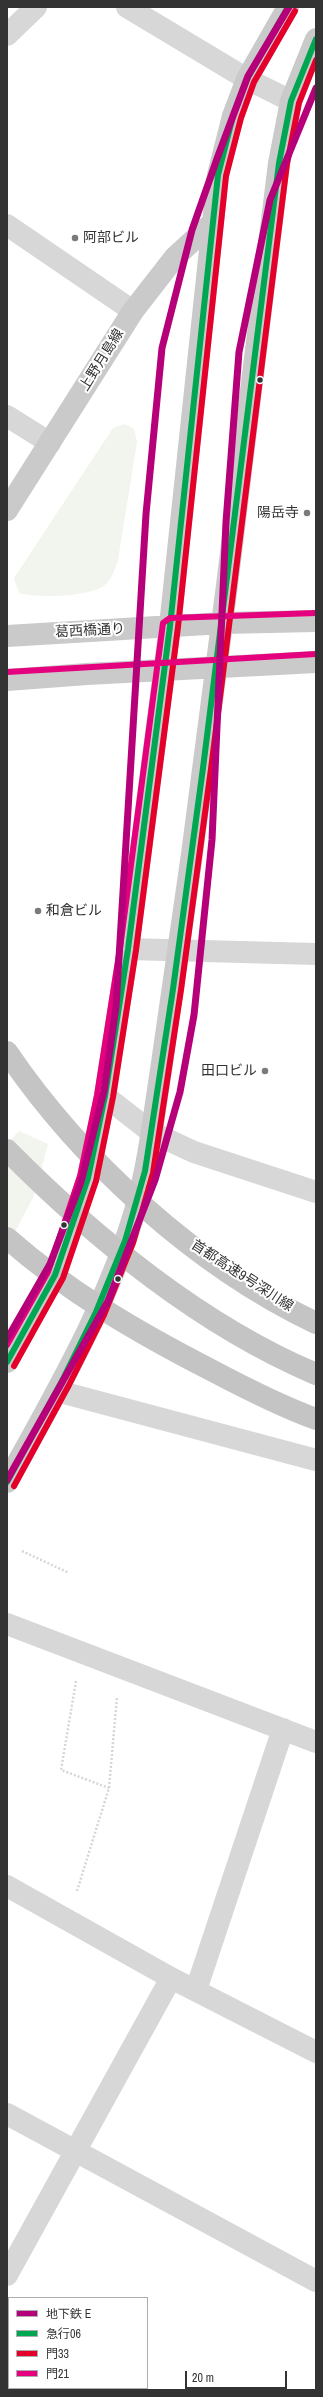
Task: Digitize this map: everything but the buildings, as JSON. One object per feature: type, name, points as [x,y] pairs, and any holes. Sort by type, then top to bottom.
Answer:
[{"type":"highway","name":"首都高速9号深川線","points":[[7,1052],[52,1111],[86,1149],[141,1204],[204,1254],[256,1289],[316,1323]]},
{"type":"highway","points":[[7,1150],[41,1185],[169,1290],[256,1344],[316,1374]]},
{"type":"highway","points":[[7,1238],[68,1287],[122,1322],[170,1349],[239,1384],[316,1419]]},
{"type":"main road","points":[[7,1362],[55,1275],[88,1178],[105,1096],[128,949],[165,669],[218,175],[233,116],[247,79],[288,7]]},
{"type":"main road","points":[[7,1482],[57,1391],[115,1268],[137,1204],[151,1132],[179,950],[223,623],[279,163],[291,101],[316,39]]},
{"type":"main road","name":"上野月島線","points":[[7,510],[133,311],[176,257],[212,223]]},
{"type":"main road","name":"葛西橋通り","points":[[9,634],[223,623],[316,621]]},
{"type":"main road","points":[[7,680],[165,669],[316,662]]},
{"type":"street","points":[[7,35],[36,7]]},
{"type":"street","points":[[127,7],[247,79],[291,101]]},
{"type":"street","points":[[7,225],[133,311]]},
{"type":"street","points":[[7,416],[50,443]]},
{"type":"street","points":[[128,949],[316,954]]},
{"type":"street","points":[[105,1096],[151,1132],[194,1152],[316,1192]]},
{"type":"street","points":[[57,1391],[316,1460]]},
{"type":"street","points":[[7,1624],[316,1742]]},
{"type":"street","points":[[196,1990],[283,1729]]},
{"type":"street","points":[[7,1886],[171,1978],[316,2052]]},
{"type":"street","points":[[7,2275],[171,1978]]},
{"type":"street","points":[[7,2114],[316,2281]]},
{"type":"path","points":[[22,1551],[69,1573]]},
{"type":"path","points":[[81,1653],[61,1770],[109,1788]]},
{"type":"path","points":[[68,1920],[109,1788],[120,1667]]},
{"type":"shaded area","points":[[125,424],[134,429],[137,442],[118,560],[110,579],[102,587],[73,595],[37,596],[19,593],[14,578],[113,428]]},
{"type":"shaded area","points":[[19,1131],[48,1144],[35,1194],[7,1247],[7,1144]]},
{"type":"metro line","name":"E","points":[[7,1339],[50,1264],[81,1182],[104,1091],[116,1007],[146,514],[162,348],[192,230],[218,156],[248,76],[289,7]]},
{"type":"metro line","name":"E","points":[[7,1480],[108,1301],[155,1180],[180,1092],[194,1015],[212,840],[226,522],[239,352],[270,200],[316,88]]},
{"type":"transit line","name":"急行06","points":[[7,1362],[55,1275],[88,1178],[105,1096],[128,949],[170,626],[218,175],[233,116],[247,79],[288,7]]},
{"type":"transit line","name":"門33","points":[[14,1366],[63,1278],[96,1181],[113,1097],[136,950],[178,627],[226,176],[241,118],[254,82],[295,11]]},
{"type":"transit line","name":"急行06","points":[[7,1482],[62,1381],[96,1312],[125,1241],[145,1171],[173,989],[203,768],[279,163],[291,101],[316,39]]},
{"type":"transit line","name":"門33","points":[[14,1486],[69,1385],[104,1315],[133,1243],[153,1173],[181,990],[211,769],[287,164],[299,103],[316,60]]},
{"type":"transit line","name":"門21","points":[[7,1345],[48,1272],[80,1176],[97,1095],[120,948],[163,623],[170,618],[316,613]]},
{"type":"transit line","name":"門21","points":[[7,672],[316,654]]},
{"type":"place","name":"阿部ビル","points":[[75,238]]},
{"type":"place","name":"陽岳寺","points":[[307,513]]},
{"type":"place","name":"和倉ビル","points":[[38,911]]},
{"type":"place","name":"田口ビル","points":[[265,1071]]}]
